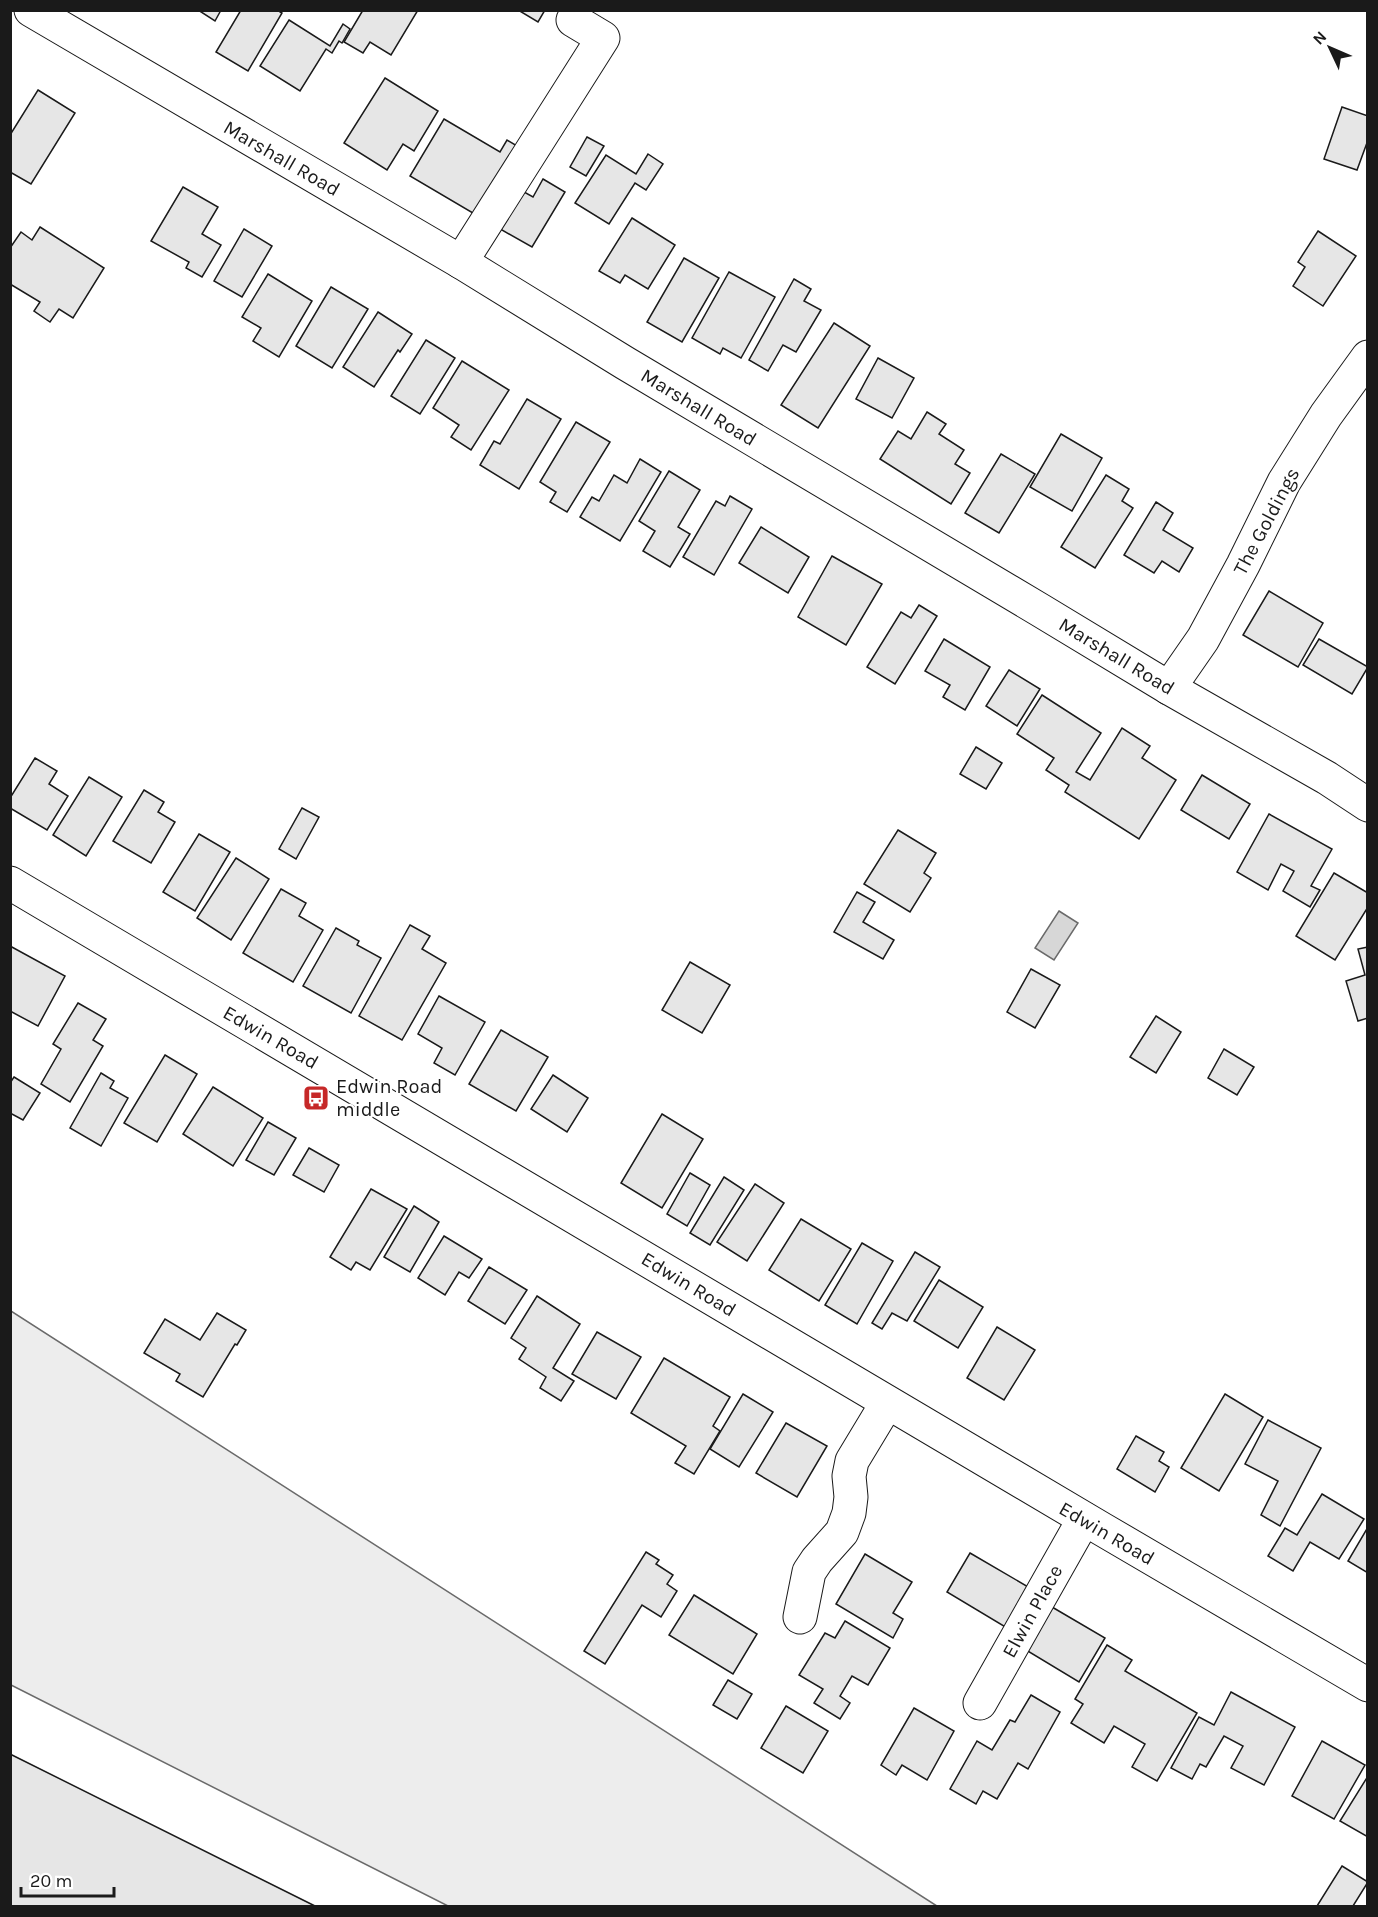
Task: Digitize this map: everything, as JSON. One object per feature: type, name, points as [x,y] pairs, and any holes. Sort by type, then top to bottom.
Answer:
[{"type":"street","name":"Marshall Road","points":[[31,10],[461,262],[1169,688],[1327,778],[1368,805]]},
{"type":"street","points":[[461,262],[603,38],[573,20]]},
{"type":"street","name":"The Goldings","points":[[1169,688],[1203,639],[1284,482],[1326,415],[1368,357]]},
{"type":"street","name":"Edwin Road","points":[[10,883],[1368,1685]]},
{"type":"street","points":[[800,1617],[809,1572],[842,1532],[849,1513],[851,1497],[849,1476],[852,1461],[887,1403]]},
{"type":"street","name":"Elwin Place","points":[[980,1703],[1084,1519]]},
{"type":"shaded area","points":[[1059,911],[1078,923],[1054,960],[1035,948]]},
{"type":"shaded area","points":[[10,1311],[937,1906],[448,1906],[11,1685]]},
{"type":"building","points":[[198,10],[221,10],[215,21]]},
{"type":"building","points":[[241,10],[277,10],[282,13],[248,71],[216,52]]},
{"type":"building","points":[[363,10],[418,10],[391,55],[370,42],[363,53],[344,42]]},
{"type":"building","points":[[518,10],[545,10],[538,22]]},
{"type":"building","points":[[289,20],[330,46],[343,24],[350,29],[342,43],[339,41],[332,53],[326,49],[300,91],[260,66]]},
{"type":"building","points":[[385,78],[438,111],[414,151],[403,144],[387,170],[344,143]]},
{"type":"building","points":[[38,90],[75,113],[31,184],[10,172],[10,135]]},
{"type":"building","points":[[1342,107],[1368,116],[1368,140],[1357,170],[1324,159]]},
{"type":"building","points":[[444,119],[500,152],[507,140],[524,150],[483,219],[410,176]]},
{"type":"building","points":[[587,137],[604,146],[586,176],[570,167]]},
{"type":"building","points":[[648,154],[663,164],[646,190],[635,183],[609,224],[575,203],[606,155],[636,174]]},
{"type":"building","points":[[543,179],[565,192],[532,247],[495,226],[517,188],[533,197]]},
{"type":"building","points":[[183,187],[218,207],[202,234],[221,245],[202,277],[186,268],[189,262],[151,241]]},
{"type":"building","points":[[632,218],[675,245],[648,289],[625,275],[620,283],[599,271]]},
{"type":"building","points":[[40,227],[104,268],[73,318],[59,309],[50,322],[34,311],[40,302],[10,284],[10,248],[21,232],[32,240]]},
{"type":"building","points":[[244,229],[272,246],[242,297],[214,281]]},
{"type":"building","points":[[1318,231],[1356,256],[1323,306],[1293,286],[1305,267],[1298,262]]},
{"type":"building","points":[[684,258],[719,278],[682,342],[647,322]]},
{"type":"building","points":[[729,272],[775,297],[741,358],[723,348],[720,354],[692,338]]},
{"type":"building","points":[[268,274],[312,301],[279,357],[253,341],[261,328],[242,317]]},
{"type":"building","points":[[794,279],[811,289],[804,301],[821,310],[796,352],[783,345],[768,371],[749,360]]},
{"type":"building","points":[[331,287],[368,309],[332,368],[296,346]]},
{"type":"building","points":[[378,312],[412,334],[400,352],[398,350],[374,387],[343,367]]},
{"type":"building","points":[[834,323],[870,346],[818,428],[781,405]]},
{"type":"building","points":[[426,340],[455,358],[420,414],[391,396]]},
{"type":"building","points":[[878,358],[914,378],[892,418],[856,399]]},
{"type":"building","points":[[462,361],[509,390],[471,450],[451,437],[459,425],[433,408]]},
{"type":"building","points":[[527,399],[561,419],[519,489],[480,465],[494,441],[500,444]]},
{"type":"building","points":[[927,412],[946,424],[939,434],[964,450],[955,464],[970,473],[951,504],[880,459],[898,431],[911,439]]},
{"type":"building","points":[[576,422],[610,442],[567,512],[550,502],[556,492],[540,482]]},
{"type":"building","points":[[1061,434],[1102,458],[1072,511],[1030,487]]},
{"type":"building","points":[[1001,454],[1035,474],[999,533],[965,513]]},
{"type":"building","points":[[640,459],[661,472],[620,541],[580,517],[592,497],[599,501],[614,475],[627,483]]},
{"type":"building","points":[[669,471],[700,490],[678,527],[690,534],[670,567],[643,551],[655,531],[639,521]]},
{"type":"building","points":[[1106,475],[1129,489],[1122,501],[1133,508],[1095,568],[1061,547]]},
{"type":"building","points":[[730,496],[752,509],[714,575],[683,557],[716,501],[725,506]]},
{"type":"building","points":[[1156,502],[1173,513],[1163,530],[1193,548],[1179,572],[1162,561],[1154,573],[1124,555]]},
{"type":"building","points":[[761,527],[809,557],[788,593],[739,563]]},
{"type":"building","points":[[832,556],[882,584],[846,645],[798,617]]},
{"type":"building","points":[[1269,591],[1323,623],[1298,667],[1243,635]]},
{"type":"building","points":[[919,605],[937,616],[895,684],[867,667],[901,612],[911,618]]},
{"type":"building","points":[[944,639],[990,667],[965,710],[943,697],[950,685],[925,671]]},
{"type":"building","points":[[1319,639],[1368,667],[1352,694],[1303,665]]},
{"type":"building","points":[[1009,670],[1040,689],[1017,726],[986,706]]},
{"type":"building","points":[[1042,695],[1101,733],[1076,772],[1090,780],[1122,728],[1150,746],[1142,758],[1176,780],[1139,839],[1065,792],[1069,785],[1046,770],[1054,758],[1017,734]]},
{"type":"building","points":[[976,747],[1002,763],[986,789],[960,774]]},
{"type":"building","points":[[35,758],[57,771],[49,784],[68,796],[47,830],[10,808],[10,798]]},
{"type":"building","points":[[1202,775],[1250,804],[1229,839],[1181,810]]},
{"type":"building","points":[[89,777],[122,797],[86,856],[53,835]]},
{"type":"building","points":[[144,790],[164,802],[158,812],[175,822],[151,863],[113,841]]},
{"type":"building","points":[[302,808],[319,817],[296,859],[279,849]]},
{"type":"building","points":[[1269,814],[1332,849],[1311,886],[1320,890],[1310,907],[1283,891],[1294,871],[1281,864],[1268,890],[1237,872]]},
{"type":"building","points":[[898,830],[936,853],[924,873],[931,878],[910,912],[864,884]]},
{"type":"building","points":[[199,834],[230,852],[195,911],[163,892]]},
{"type":"building","points":[[236,858],[269,879],[231,940],[197,918]]},
{"type":"building","points":[[1334,873],[1368,893],[1368,907],[1335,960],[1296,936]]},
{"type":"building","points":[[281,889],[306,903],[299,916],[323,930],[293,982],[243,953]]},
{"type":"building","points":[[857,892],[875,902],[863,922],[894,940],[883,959],[834,932]]},
{"type":"building","points":[[410,925],[430,936],[422,949],[446,963],[402,1040],[359,1016]]},
{"type":"building","points":[[336,928],[359,941],[357,945],[381,958],[351,1013],[303,986]]},
{"type":"building","points":[[10,946],[65,976],[38,1026],[10,1011]]},
{"type":"building","points":[[1368,947],[1368,1018],[1358,1021],[1346,981],[1365,975],[1358,949]]},
{"type":"building","points":[[690,962],[730,985],[702,1033],[662,1010]]},
{"type":"building","points":[[1031,969],[1060,985],[1035,1028],[1007,1012]]},
{"type":"building","points":[[439,996],[485,1022],[455,1075],[434,1063],[442,1048],[418,1034]]},
{"type":"building","points":[[78,1003],[106,1019],[93,1040],[103,1046],[70,1102],[41,1084],[61,1049],[53,1044]]},
{"type":"building","points":[[1156,1016],[1181,1032],[1156,1073],[1130,1057]]},
{"type":"building","points":[[501,1030],[548,1057],[516,1111],[469,1084]]},
{"type":"building","points":[[1224,1049],[1254,1067],[1237,1095],[1208,1078]]},
{"type":"building","points":[[165,1055],[197,1074],[157,1142],[124,1123]]},
{"type":"building","points":[[101,1073],[114,1081],[110,1088],[128,1098],[101,1146],[70,1128]]},
{"type":"building","points":[[553,1075],[588,1098],[567,1132],[531,1109]]},
{"type":"building","points":[[14,1077],[40,1093],[23,1120],[10,1113],[10,1083]]},
{"type":"building","points":[[213,1087],[263,1118],[233,1166],[183,1134]]},
{"type":"building","points":[[662,1114],[703,1139],[662,1208],[621,1183]]},
{"type":"building","points":[[268,1122],[296,1138],[274,1175],[246,1160]]},
{"type":"building","points":[[309,1148],[339,1165],[324,1192],[293,1175]]},
{"type":"building","points":[[690,1173],[710,1185],[687,1226],[667,1214]]},
{"type":"building","points":[[724,1177],[744,1190],[710,1245],[690,1233]]},
{"type":"building","points":[[755,1184],[784,1203],[747,1261],[717,1242]]},
{"type":"building","points":[[371,1189],[407,1209],[370,1270],[356,1262],[351,1270],[330,1257]]},
{"type":"building","points":[[414,1206],[439,1222],[410,1272],[384,1257]]},
{"type":"building","points":[[801,1219],[851,1249],[819,1301],[769,1270]]},
{"type":"building","points":[[444,1236],[482,1259],[469,1278],[459,1272],[445,1295],[418,1278]]},
{"type":"building","points":[[862,1243],[893,1261],[857,1324],[825,1305]]},
{"type":"building","points":[[915,1252],[940,1267],[907,1321],[892,1313],[882,1329],[872,1323]]},
{"type":"building","points":[[489,1267],[527,1290],[505,1324],[468,1301]]},
{"type":"building","points":[[939,1280],[983,1307],[958,1348],[914,1321]]},
{"type":"building","points":[[537,1296],[580,1324],[553,1368],[574,1381],[561,1401],[540,1388],[546,1377],[519,1359],[526,1348],[511,1338]]},
{"type":"building","points":[[217,1313],[246,1330],[203,1397],[176,1381],[180,1374],[144,1353],[165,1319],[200,1340]]},
{"type":"building","points":[[997,1327],[1035,1350],[1004,1400],[967,1378]]},
{"type":"building","points":[[597,1332],[641,1357],[616,1399],[572,1374]]},
{"type":"building","points":[[664,1358],[730,1397],[713,1426],[720,1431],[694,1474],[675,1463],[686,1446],[631,1413]]},
{"type":"building","points":[[743,1394],[773,1412],[739,1467],[710,1449]]},
{"type":"building","points":[[1225,1394],[1263,1417],[1219,1491],[1181,1468]]},
{"type":"building","points":[[1268,1420],[1321,1448],[1280,1526],[1261,1515],[1278,1481],[1245,1464]]},
{"type":"building","points":[[786,1423],[827,1446],[797,1497],[756,1473]]},
{"type":"building","points":[[1136,1436],[1164,1452],[1159,1461],[1169,1467],[1155,1492],[1117,1469]]},
{"type":"building","points":[[1322,1494],[1364,1519],[1339,1559],[1310,1542],[1293,1571],[1268,1556],[1285,1528],[1297,1535]]},
{"type":"building","points":[[1368,1527],[1368,1573],[1348,1561]]},
{"type":"building","points":[[646,1552],[659,1560],[656,1564],[673,1575],[667,1584],[677,1591],[661,1617],[642,1605],[605,1664],[584,1651]]},
{"type":"building","points":[[970,1553],[1030,1588],[1007,1628],[947,1592]]},
{"type":"building","points":[[865,1554],[912,1582],[893,1613],[903,1619],[893,1638],[836,1604]]},
{"type":"building","points":[[694,1595],[757,1634],[733,1674],[669,1635]]},
{"type":"building","points":[[1052,1607],[1105,1638],[1079,1682],[1026,1650]]},
{"type":"building","points":[[845,1621],[890,1648],[868,1685],[852,1676],[840,1696],[850,1703],[840,1719],[814,1703],[823,1689],[799,1675],[825,1633],[835,1638]]},
{"type":"building","points":[[1107,1645],[1132,1660],[1125,1671],[1197,1713],[1157,1781],[1132,1767],[1145,1744],[1114,1726],[1104,1743],[1071,1723],[1083,1704],[1075,1699]]},
{"type":"building","points":[[728,1680],[752,1694],[737,1719],[713,1705]]},
{"type":"building","points":[[1231,1692],[1295,1727],[1264,1785],[1231,1768],[1243,1746],[1224,1736],[1206,1767],[1200,1764],[1192,1779],[1171,1768],[1199,1717],[1214,1725]]},
{"type":"building","points":[[1031,1695],[1060,1712],[1028,1769],[1018,1763],[997,1799],[983,1791],[976,1804],[950,1789],[977,1741],[992,1750],[1010,1720],[1015,1722]]},
{"type":"building","points":[[786,1706],[828,1731],[803,1773],[761,1748]]},
{"type":"building","points":[[914,1708],[954,1731],[927,1780],[902,1765],[896,1775],[881,1765]]},
{"type":"building","points":[[1322,1741],[1365,1765],[1334,1819],[1292,1796]]},
{"type":"building","points":[[10,1754],[315,1906],[10,1906]]},
{"type":"building","points":[[1368,1776],[1368,1837],[1340,1821]]},
{"type":"building","points":[[1342,1866],[1368,1882],[1353,1906],[1317,1906]]},
{"type":"place","name":"Edwin Road middle","points":[[316,1098]]}]
